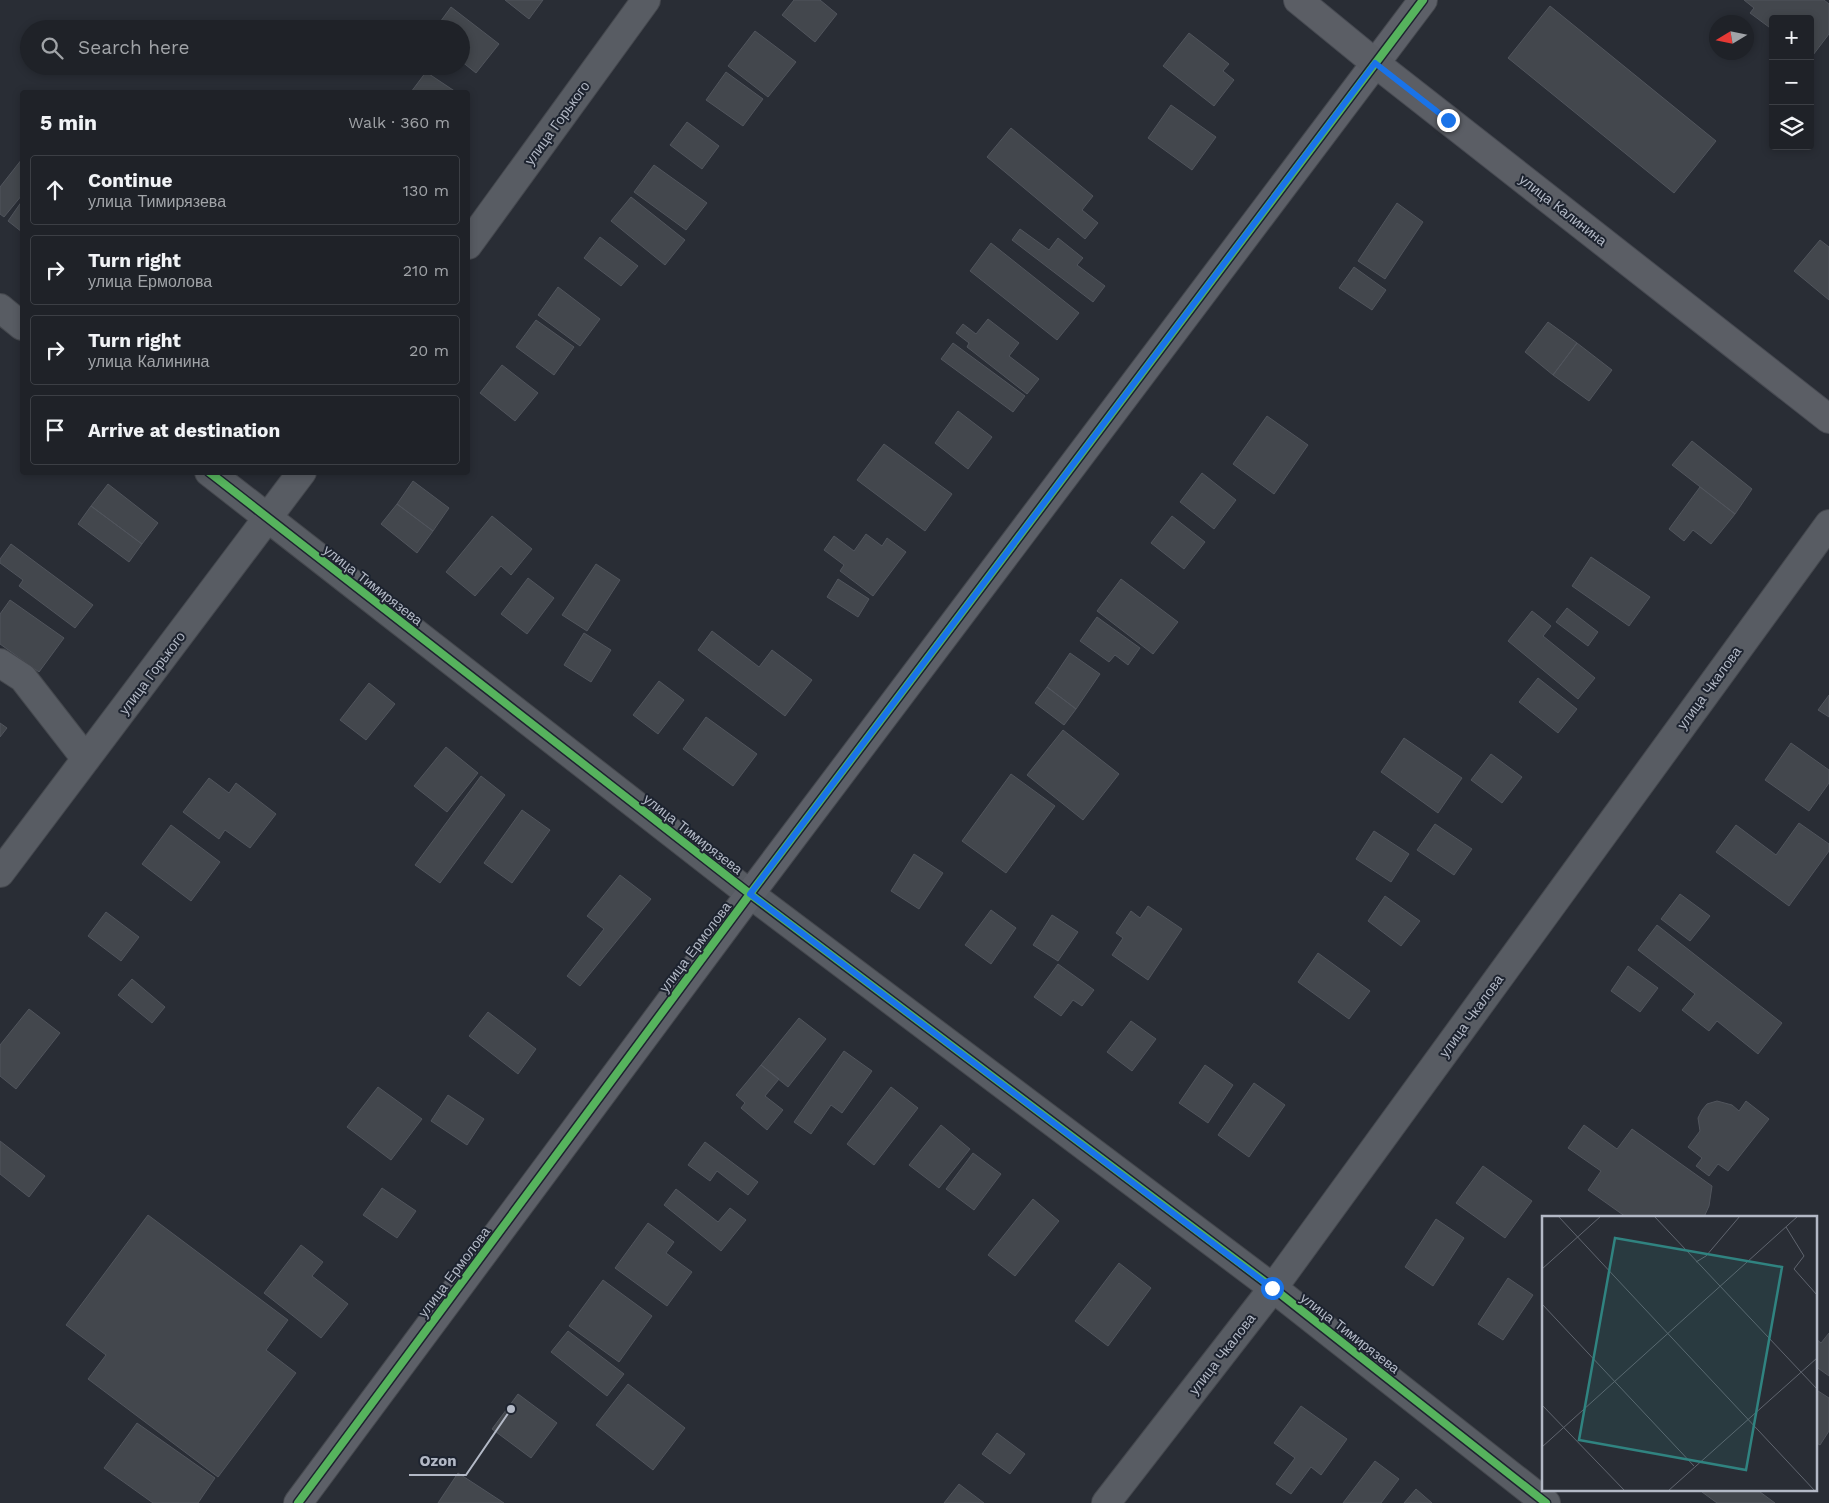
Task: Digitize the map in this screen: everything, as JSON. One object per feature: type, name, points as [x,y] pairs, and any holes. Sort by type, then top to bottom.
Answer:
[{"type":"main road","name":"улица Калинина","points":[[1298,0],[1375,63],[1829,419]]},
{"type":"street","name":"улица Горького","points":[[470,242],[646,0]]},
{"type":"street","name":"улица Ермолова","points":[[298,1503],[750,894],[1423,0]]},
{"type":"street","points":[[0,308],[20,324]]},
{"type":"street","name":"улица Тимирязева","points":[[213,475],[750,894],[1272,1288],[1546,1503]]},
{"type":"street","name":"улица Горького","points":[[0,873],[300,475]]},
{"type":"street","name":"улица Чкалова","points":[[1106,1503],[1272,1288],[1829,524]]},
{"type":"street","points":[[0,663],[23,678],[86,759]]},
{"type":"building","points":[[505,0],[543,0],[529,19]]},
{"type":"building","points":[[794,0],[820,0],[837,14],[815,42],[782,15]]},
{"type":"building","points":[[1744,0],[1824,0],[1829,4],[1829,34],[1814,54],[1814,15],[1769,15],[1769,27],[1750,13],[1754,8]]},
{"type":"building","points":[[1550,6],[1716,141],[1674,193],[1508,58]]},
{"type":"building","points":[[451,7],[468,20],[442,20]]},
{"type":"building","points":[[470,22],[499,44],[476,73],[470,68]]},
{"type":"building","points":[[755,31],[796,62],[768,97],[728,66]]},
{"type":"building","points":[[1189,33],[1229,64],[1223,71],[1234,80],[1214,106],[1163,66]]},
{"type":"building","points":[[726,72],[763,99],[743,126],[706,100]]},
{"type":"building","points":[[424,75],[430,75],[453,90],[412,90]]},
{"type":"building","points":[[1171,105],[1216,137],[1192,170],[1148,138]]},
{"type":"building","points":[[687,122],[719,146],[702,169],[670,145]]},
{"type":"building","points":[[1011,128],[1093,196],[1082,210],[1098,223],[1085,239],[987,157]]},
{"type":"building","points":[[20,162],[20,197],[4,217],[0,214],[0,187]]},
{"type":"building","points":[[654,165],[707,203],[686,230],[634,192]]},
{"type":"building","points":[[631,197],[685,240],[665,265],[611,221]]},
{"type":"building","points":[[1397,203],[1423,222],[1385,279],[1358,261]]},
{"type":"building","points":[[20,204],[20,230],[8,221]]},
{"type":"building","points":[[1020,229],[1049,250],[1058,238],[1083,258],[1077,265],[1105,286],[1093,302],[1012,240]]},
{"type":"building","points":[[600,237],[638,266],[621,286],[584,258]]},
{"type":"building","points":[[1820,240],[1829,247],[1829,300],[1794,271]]},
{"type":"building","points":[[991,243],[1079,313],[1057,340],[970,271]]},
{"type":"building","points":[[1354,267],[1386,290],[1372,310],[1339,288]]},
{"type":"building","points":[[558,287],[600,319],[580,346],[538,315]]},
{"type":"building","points":[[988,319],[1019,343],[1009,356],[1039,379],[1027,394],[967,347],[969,343],[956,333],[963,324],[976,334]]},
{"type":"building","points":[[536,320],[574,347],[554,375],[516,347]]},
{"type":"building","points":[[1548,322],[1577,343],[1553,375],[1525,352]]},
{"type":"building","points":[[953,343],[1025,396],[1013,412],[941,359]]},
{"type":"building","points":[[1577,343],[1612,370],[1589,401],[1553,375]]},
{"type":"building","points":[[502,365],[538,393],[515,421],[480,393]]},
{"type":"building","points":[[958,411],[992,437],[968,469],[935,443]]},
{"type":"building","points":[[1267,416],[1308,445],[1274,494],[1233,464]]},
{"type":"building","points":[[1692,441],[1752,489],[1735,514],[1672,465]]},
{"type":"building","points":[[884,444],[952,494],[925,531],[857,480]]},
{"type":"building","points":[[1202,473],[1236,500],[1214,529],[1180,502]]},
{"type":"building","points":[[413,481],[449,508],[433,531],[397,504]]},
{"type":"building","points":[[108,484],[158,523],[142,544],[91,506]]},
{"type":"building","points":[[1700,487],[1735,514],[1711,544],[1693,530],[1684,541],[1669,529]]},
{"type":"building","points":[[397,504],[433,531],[417,553],[381,524]]},
{"type":"building","points":[[91,506],[142,544],[129,562],[78,524]]},
{"type":"building","points":[[492,516],[532,549],[511,575],[501,566],[475,596],[446,572]]},
{"type":"building","points":[[1172,516],[1205,542],[1184,569],[1151,543]]},
{"type":"building","points":[[866,534],[882,546],[887,538],[906,552],[873,596],[840,571],[844,565],[824,550],[834,536],[854,551]]},
{"type":"building","points":[[11,544],[93,605],[75,628],[19,586],[23,580],[0,563],[0,559]]},
{"type":"building","points":[[1591,557],[1650,597],[1629,626],[1572,586]]},
{"type":"building","points":[[596,564],[620,580],[587,631],[562,615]]},
{"type":"building","points":[[528,578],[554,598],[527,634],[501,614]]},
{"type":"building","points":[[838,579],[869,599],[858,617],[827,597]]},
{"type":"building","points":[[1121,579],[1178,622],[1153,654],[1097,611]]},
{"type":"building","points":[[10,600],[64,638],[39,672],[0,644],[0,614]]},
{"type":"building","points":[[1567,608],[1598,632],[1588,646],[1556,622]]},
{"type":"building","points":[[1532,611],[1551,626],[1543,636],[1595,678],[1578,699],[1508,641]]},
{"type":"building","points":[[1097,617],[1140,648],[1128,665],[1115,655],[1109,662],[1080,641]]},
{"type":"building","points":[[712,631],[759,667],[772,650],[812,680],[785,716],[698,650]]},
{"type":"building","points":[[584,633],[611,650],[591,682],[564,665]]},
{"type":"building","points":[[1070,653],[1100,674],[1076,709],[1047,687]]},
{"type":"building","points":[[1538,678],[1577,709],[1558,733],[1519,702]]},
{"type":"building","points":[[659,681],[684,700],[658,734],[633,715]]},
{"type":"building","points":[[369,683],[395,704],[366,740],[340,720]]},
{"type":"building","points":[[1047,687],[1076,709],[1064,725],[1035,703]]},
{"type":"building","points":[[1829,695],[1829,717],[1818,710]]},
{"type":"building","points":[[706,717],[757,754],[733,786],[683,749]]},
{"type":"building","points":[[0,723],[7,728],[0,737]]},
{"type":"building","points":[[1063,730],[1119,774],[1083,820],[1027,775]]},
{"type":"building","points":[[1404,738],[1462,778],[1438,813],[1381,772]]},
{"type":"building","points":[[1791,743],[1829,770],[1829,783],[1809,811],[1765,780]]},
{"type":"building","points":[[446,747],[478,773],[447,812],[414,786]]},
{"type":"building","points":[[1491,754],[1522,777],[1502,803],[1471,780]]},
{"type":"building","points":[[1011,774],[1055,806],[1006,873],[962,841]]},
{"type":"building","points":[[481,776],[505,795],[440,883],[415,865]]},
{"type":"building","points":[[209,778],[229,793],[236,783],[276,814],[250,848],[225,830],[219,839],[183,812]]},
{"type":"building","points":[[522,810],[550,830],[512,883],[484,863]]},
{"type":"building","points":[[1799,823],[1829,844],[1829,851],[1789,906],[1716,852],[1736,825],[1776,855]]},
{"type":"building","points":[[1435,824],[1472,849],[1454,875],[1417,850]]},
{"type":"building","points":[[171,825],[220,862],[191,901],[142,864]]},
{"type":"building","points":[[1374,831],[1409,854],[1391,882],[1356,859]]},
{"type":"building","points":[[914,854],[943,873],[919,909],[891,891]]},
{"type":"building","points":[[620,875],[651,899],[580,986],[567,976],[604,929],[587,916]]},
{"type":"building","points":[[1680,894],[1710,916],[1690,941],[1661,919]]},
{"type":"building","points":[[1385,896],[1420,921],[1401,946],[1368,921]]},
{"type":"building","points":[[1148,906],[1182,929],[1148,980],[1112,955],[1123,938],[1116,933],[1131,911],[1140,918]]},
{"type":"building","points":[[991,910],[1016,928],[991,964],[965,945]]},
{"type":"building","points":[[106,912],[139,937],[121,961],[88,936]]},
{"type":"building","points":[[1052,915],[1078,932],[1058,961],[1033,945]]},
{"type":"building","points":[[1657,925],[1782,1023],[1758,1054],[1717,1021],[1709,1031],[1682,1010],[1695,994],[1638,950]]},
{"type":"building","points":[[1318,953],[1370,991],[1349,1019],[1298,982]]},
{"type":"building","points":[[1058,964],[1094,990],[1082,1006],[1073,1000],[1061,1016],[1034,997]]},
{"type":"building","points":[[1628,966],[1658,988],[1640,1012],[1611,991]]},
{"type":"building","points":[[132,979],[165,1007],[152,1023],[118,995]]},
{"type":"building","points":[[29,1009],[60,1033],[16,1089],[0,1076],[0,1045]]},
{"type":"building","points":[[488,1012],[536,1049],[518,1074],[469,1036]]},
{"type":"building","points":[[799,1018],[826,1039],[788,1087],[761,1065]]},
{"type":"building","points":[[1131,1021],[1156,1039],[1132,1071],[1107,1052]]},
{"type":"building","points":[[844,1051],[872,1071],[842,1113],[831,1105],[811,1134],[794,1122]]},
{"type":"building","points":[[761,1065],[779,1079],[765,1096],[783,1110],[767,1130],[741,1108],[745,1103],[736,1095]]},
{"type":"building","points":[[1205,1065],[1233,1085],[1208,1123],[1179,1103]]},
{"type":"building","points":[[1254,1083],[1285,1105],[1249,1157],[1218,1135]]},
{"type":"building","points":[[378,1087],[422,1119],[391,1160],[347,1127]]},
{"type":"building","points":[[891,1087],[918,1108],[874,1165],[847,1144]]},
{"type":"building","points":[[448,1095],[484,1119],[467,1145],[431,1121]]},
{"type":"building","points":[[1717,1101],[1732,1105],[1739,1111],[1746,1101],[1769,1119],[1728,1171],[1718,1164],[1709,1176],[1696,1166],[1702,1158],[1688,1147],[1700,1131],[1698,1118],[1702,1110],[1707,1104]]},
{"type":"building","points":[[941,1125],[970,1149],[939,1188],[909,1165]]},
{"type":"building","points":[[1584,1125],[1617,1149],[1632,1129],[1712,1186],[1709,1206],[1704,1216],[1625,1216],[1588,1190],[1601,1171],[1568,1148]]},
{"type":"building","points":[[0,1141],[45,1176],[29,1197],[0,1174]]},
{"type":"building","points":[[705,1142],[758,1182],[748,1195],[717,1171],[710,1181],[688,1165]]},
{"type":"building","points":[[973,1153],[1001,1174],[974,1210],[946,1189]]},
{"type":"building","points":[[1483,1166],[1532,1201],[1505,1238],[1456,1203]]},
{"type":"building","points":[[382,1188],[416,1211],[397,1238],[363,1215]]},
{"type":"building","points":[[676,1189],[718,1222],[730,1208],[746,1220],[721,1251],[664,1205]]},
{"type":"building","points":[[1033,1199],[1059,1221],[1015,1276],[988,1255]]},
{"type":"building","points":[[148,1215],[288,1320],[266,1350],[296,1373],[218,1477],[88,1379],[106,1355],[66,1325]]},
{"type":"building","points":[[1436,1219],[1464,1238],[1433,1286],[1405,1267]]},
{"type":"building","points":[[648,1223],[674,1242],[666,1253],[692,1272],[667,1306],[615,1268]]},
{"type":"building","points":[[301,1245],[323,1262],[312,1276],[348,1304],[321,1338],[264,1293]]},
{"type":"building","points":[[1119,1263],[1151,1288],[1108,1346],[1075,1321]]},
{"type":"building","points":[[1508,1278],[1533,1295],[1503,1340],[1478,1324]]},
{"type":"building","points":[[603,1280],[652,1316],[619,1362],[569,1326]]},
{"type":"building","points":[[568,1331],[624,1374],[607,1396],[551,1352]]},
{"type":"building","points":[[1829,1333],[1829,1376],[1816,1367],[1816,1339],[1821,1343]]},
{"type":"building","points":[[628,1384],[685,1428],[653,1470],[596,1425]]},
{"type":"building","points":[[1816,1390],[1829,1398],[1829,1431],[1820,1445],[1816,1443]]},
{"type":"building","points":[[518,1394],[557,1423],[531,1458],[492,1429]]},
{"type":"building","points":[[1301,1406],[1347,1439],[1321,1475],[1311,1467],[1291,1494],[1276,1484],[1295,1458],[1274,1443]]},
{"type":"building","points":[[137,1423],[215,1478],[198,1503],[153,1503],[104,1468]]},
{"type":"building","points":[[997,1433],[1025,1454],[1010,1474],[982,1454]]},
{"type":"building","points":[[1375,1461],[1399,1479],[1381,1503],[1343,1503]]},
{"type":"building","points":[[458,1473],[504,1503],[438,1503]]},
{"type":"building","points":[[959,1484],[984,1503],[944,1503]]},
{"type":"building","points":[[1416,1489],[1432,1503],[1404,1503]]},
{"type":"building","points":[[1703,1490],[1757,1490],[1775,1503],[1717,1503],[1702,1492]]},
{"type":"cycle path","points":[[298,1503],[750,894],[1423,0]]},
{"type":"cycle path","points":[[213,475],[750,894],[1273,1288],[1546,1503]]},
{"type":"place","name":"Ozon","points":[[511,1409]]},
{"type":"route","points":[[1272,1288],[750,894],[1375,63],[1448,120]]}]
